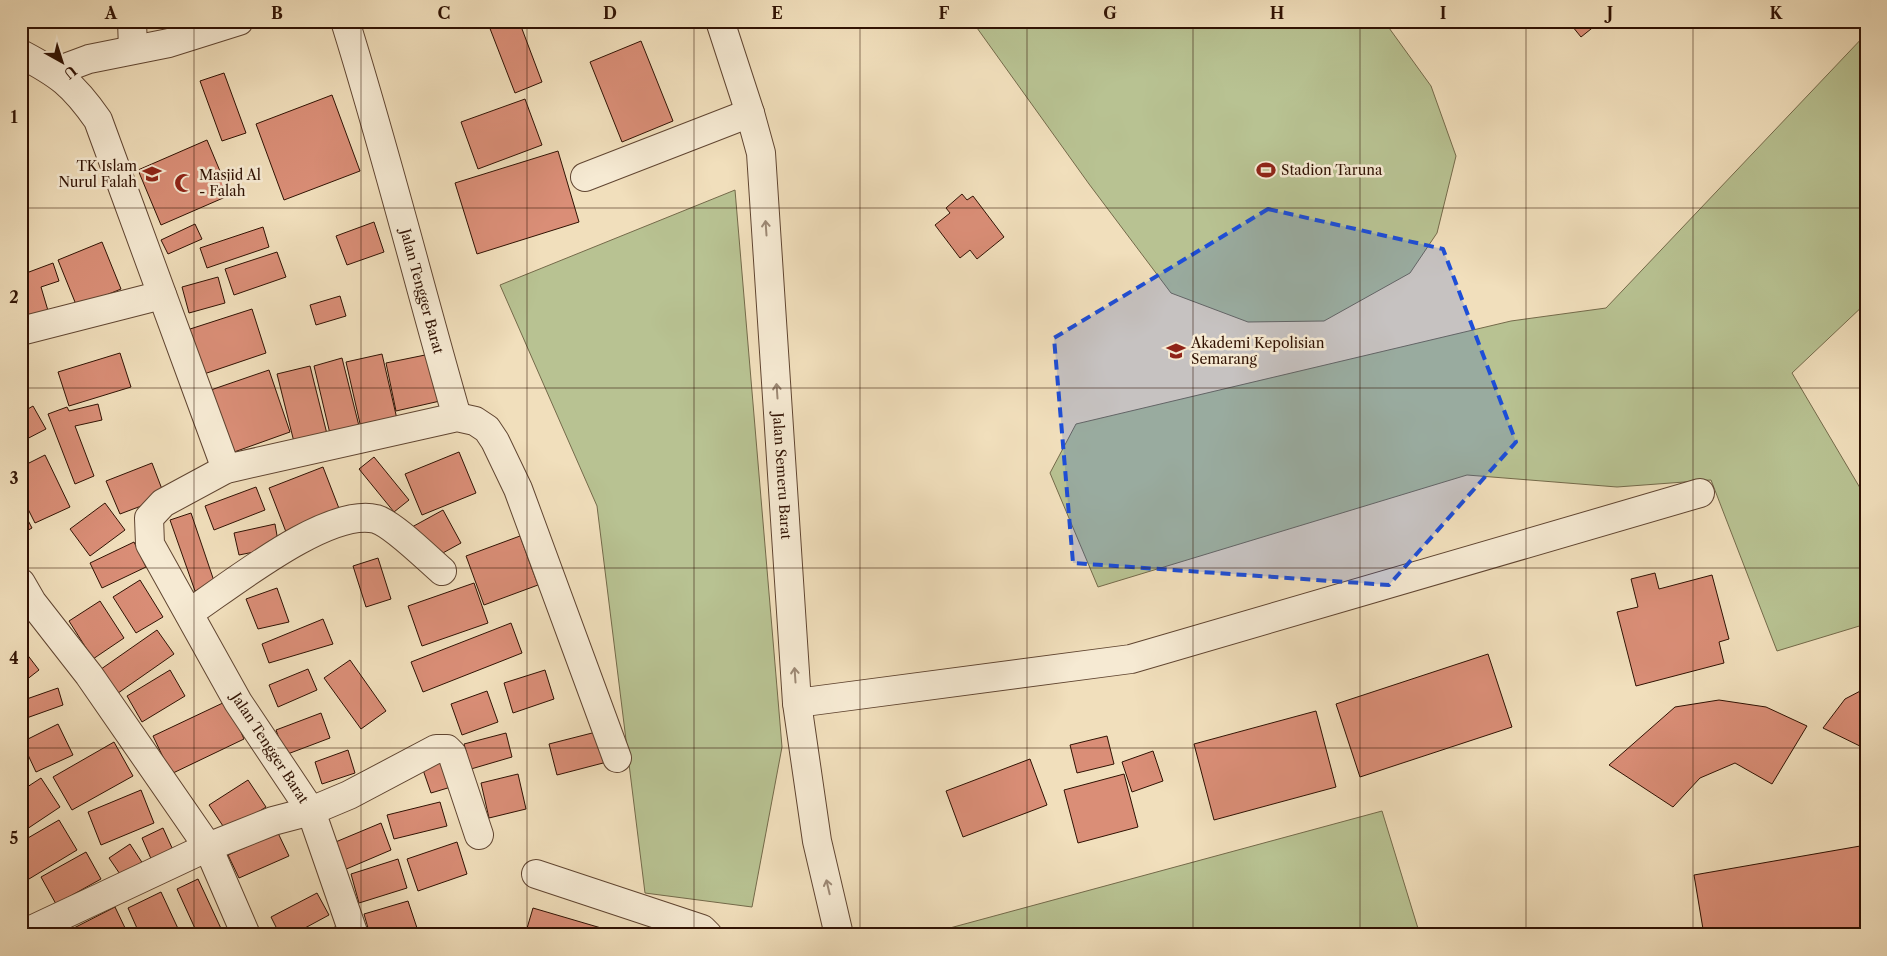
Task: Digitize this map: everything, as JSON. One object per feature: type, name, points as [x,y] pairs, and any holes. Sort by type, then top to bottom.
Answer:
[{"type":"street","points":[[132,21],[133,49]]},
{"type":"street","points":[[54,72],[88,58],[169,43],[239,21]]},
{"type":"street","name":"Jalan Tengger Barat","points":[[25,930],[208,847],[273,821],[311,811],[238,702],[150,544],[149,518],[163,503],[226,469],[457,417],[424,304],[389,167],[345,21]]},
{"type":"street","name":"Jalan Semeru Barat","points":[[720,21],[761,153],[797,703],[818,841],[839,935]]},
{"type":"street","points":[[21,54],[54,72],[82,98],[98,120],[226,469]]},
{"type":"street","points":[[585,177],[750,113]]},
{"type":"street","points":[[21,331],[162,295]]},
{"type":"street","points":[[457,417],[475,421],[487,429],[495,441],[518,489],[617,758]]},
{"type":"street","points":[[797,703],[1131,659],[1700,493]]},
{"type":"street","points":[[189,613],[310,533],[351,519],[377,519],[391,528],[442,571]]},
{"type":"street","points":[[21,584],[32,602],[89,675],[208,847],[246,935]]},
{"type":"street","points":[[354,935],[311,811],[349,795],[436,749],[446,749],[452,754],[479,836]]},
{"type":"street","points":[[536,874],[702,929],[708,935]]},
{"type":"highlighted area","points":[[1268,209],[1443,249],[1516,442],[1389,585],[1073,563],[1054,338]]},
{"type":"green space","name":"Stadion Taruna","points":[[972,21],[1384,21],[1431,86],[1456,156],[1437,233],[1410,273],[1324,321],[1248,322],[1171,293],[1089,184]]},
{"type":"green space","points":[[1866,34],[1866,303],[1792,373],[1866,498],[1866,624],[1777,651],[1711,480],[1617,487],[1467,475],[1098,587],[1050,473],[1076,424],[1511,321],[1606,308]]},
{"type":"green space","points":[[735,190],[782,747],[752,907],[645,893],[597,506],[500,285]]},
{"type":"green space","points":[[1382,811],[1420,935],[924,935]]},
{"type":"building","points":[[21,21],[43,21],[21,27]]},
{"type":"building","points":[[501,21],[519,21],[542,82],[515,93],[489,26]]},
{"type":"building","points":[[1568,21],[1601,21],[1581,37]]},
{"type":"building","points":[[641,41],[673,121],[622,142],[590,62]]},
{"type":"building","points":[[224,73],[246,133],[222,141],[200,81]]},
{"type":"building","points":[[332,95],[360,171],[284,200],[256,124]]},
{"type":"building","points":[[525,99],[542,145],[478,169],[461,122]]},
{"type":"building","name":"Masjid Al - Falah","points":[[207,140],[230,195],[161,225],[138,170]]},
{"type":"building","points":[[558,151],[579,222],[477,254],[455,183]]},
{"type":"building","points":[[962,194],[967,200],[973,196],[1004,237],[977,259],[970,250],[960,258],[935,225],[950,213],[946,208]]},
{"type":"building","points":[[374,222],[384,252],[347,265],[336,236]]},
{"type":"building","points":[[195,224],[202,239],[168,254],[161,240]]},
{"type":"building","points":[[263,227],[269,247],[207,268],[200,248]]},
{"type":"building","points":[[102,242],[121,289],[77,307],[58,260]]},
{"type":"building","points":[[277,252],[286,277],[234,295],[225,269]]},
{"type":"building","points":[[53,263],[59,281],[41,287],[49,314],[21,322],[21,275]]},
{"type":"building","points":[[218,277],[225,303],[189,313],[182,287]]},
{"type":"building","points":[[340,296],[346,316],[316,325],[310,305]]},
{"type":"building","points":[[252,309],[266,353],[201,375],[187,330]]},
{"type":"building","points":[[120,353],[131,387],[69,406],[58,372]]},
{"type":"building","points":[[382,354],[397,419],[361,428],[346,362]]},
{"type":"building","points":[[430,354],[440,401],[396,411],[386,363]]},
{"type":"building","points":[[342,358],[360,430],[331,438],[314,366]]},
{"type":"building","points":[[310,366],[329,442],[296,450],[277,374]]},
{"type":"building","points":[[269,370],[290,432],[223,456],[202,393]]},
{"type":"building","points":[[98,404],[102,420],[75,426],[94,476],[75,484],[48,414],[67,407],[69,411]]},
{"type":"building","points":[[33,406],[46,429],[21,442],[21,413]]},
{"type":"building","points":[[459,452],[476,493],[422,515],[405,474]]},
{"type":"building","points":[[45,455],[70,507],[35,523],[21,495],[21,467]]},
{"type":"building","points":[[374,457],[409,500],[394,512],[359,469]]},
{"type":"building","points":[[152,463],[165,497],[120,514],[106,481]]},
{"type":"building","points":[[323,467],[340,511],[286,532],[269,488]]},
{"type":"building","points":[[256,487],[265,510],[214,530],[205,506]]},
{"type":"building","points":[[105,503],[125,530],[90,556],[70,529]]},
{"type":"building","points":[[21,507],[32,528],[21,534]]},
{"type":"building","points":[[443,510],[461,543],[430,560],[412,527]]},
{"type":"building","points":[[191,513],[215,584],[195,591],[170,520]]},
{"type":"building","points":[[275,524],[279,547],[239,555],[234,533]]},
{"type":"building","points":[[520,536],[538,585],[484,605],[466,556]]},
{"type":"building","points":[[134,542],[146,567],[102,588],[90,563]]},
{"type":"building","points":[[378,558],[391,599],[366,607],[353,566]]},
{"type":"building","points":[[1655,573],[1659,589],[1712,575],[1729,639],[1719,642],[1724,663],[1636,686],[1617,612],[1638,607],[1631,579]]},
{"type":"building","points":[[140,580],[163,617],[136,633],[113,597]]},
{"type":"building","points":[[474,583],[488,623],[422,646],[408,606]]},
{"type":"building","points":[[277,588],[289,622],[258,629],[246,599]]},
{"type":"building","points":[[100,601],[124,638],[93,659],[69,621]]},
{"type":"building","points":[[323,619],[333,644],[269,663],[262,644]]},
{"type":"building","points":[[511,623],[522,653],[423,692],[411,662]]},
{"type":"building","points":[[157,630],[174,654],[111,698],[94,674]]},
{"type":"building","points":[[26,653],[39,670],[21,684],[21,657]]},
{"type":"building","points":[[1488,654],[1512,727],[1360,777],[1336,704]]},
{"type":"building","points":[[350,660],[386,711],[361,729],[324,678]]},
{"type":"building","points":[[308,669],[317,690],[278,707],[269,685]]},
{"type":"building","points":[[170,670],[185,696],[142,722],[127,696]]},
{"type":"building","points":[[545,670],[554,699],[513,713],[504,683]]},
{"type":"building","points":[[58,688],[63,705],[21,720],[21,701]]},
{"type":"building","points":[[1866,688],[1866,749],[1823,728],[1845,699]]},
{"type":"building","points":[[487,691],[498,722],[462,735],[451,704]]},
{"type":"building","points":[[1719,700],[1766,707],[1807,726],[1772,784],[1735,763],[1700,778],[1673,807],[1609,765],[1675,707]]},
{"type":"building","points":[[227,701],[244,739],[171,774],[153,736]]},
{"type":"building","points":[[1316,711],[1336,787],[1214,820],[1194,744]]},
{"type":"building","points":[[321,713],[330,738],[285,755],[276,730]]},
{"type":"building","points":[[58,724],[73,755],[36,772],[22,742]]},
{"type":"building","points":[[600,731],[607,762],[557,775],[549,744]]},
{"type":"building","points":[[506,733],[512,757],[471,769],[464,744]]},
{"type":"building","points":[[1107,736],[1114,764],[1077,773],[1070,745]]},
{"type":"building","points":[[114,742],[133,776],[72,810],[53,777]]},
{"type":"building","points":[[348,750],[355,773],[322,784],[315,762]]},
{"type":"building","points":[[1153,751],[1163,781],[1132,792],[1122,762]]},
{"type":"building","points":[[1030,759],[1047,805],[963,837],[946,791]]},
{"type":"building","points":[[443,760],[451,787],[431,793],[422,767]]},
{"type":"building","points":[[518,774],[526,809],[489,818],[481,783]]},
{"type":"building","points":[[1124,774],[1138,827],[1078,843],[1064,790]]},
{"type":"building","points":[[41,778],[60,807],[21,833],[21,791]]},
{"type":"building","points":[[248,780],[266,807],[227,832],[209,805]]},
{"type":"building","points":[[141,790],[154,823],[101,845],[88,812]]},
{"type":"building","points":[[440,802],[447,826],[394,839],[387,815]]},
{"type":"building","points":[[59,820],[77,850],[24,882],[21,878],[21,842]]},
{"type":"building","points":[[381,823],[391,850],[337,873],[326,846]]},
{"type":"building","points":[[163,828],[173,850],[152,861],[142,838]]},
{"type":"building","points":[[278,833],[289,856],[239,878],[228,855]]},
{"type":"building","points":[[457,842],[467,874],[418,891],[407,859]]},
{"type":"building","points":[[130,844],[145,867],[124,880],[109,858]]},
{"type":"building","points":[[1866,845],[1866,935],[1704,935],[1694,875]]},
{"type":"building","points":[[86,852],[101,879],[56,904],[41,877]]},
{"type":"building","points":[[398,859],[407,888],[359,903],[351,874]]},
{"type":"building","points":[[198,879],[224,935],[198,935],[177,889]]},
{"type":"building","points":[[161,892],[181,935],[140,935],[128,908]]},
{"type":"building","points":[[317,893],[329,915],[292,935],[280,935],[271,917]]},
{"type":"building","points":[[408,901],[417,928],[395,935],[370,935],[364,914]]},
{"type":"building","points":[[115,907],[126,930],[117,935],[74,935],[72,929]]},
{"type":"building","points":[[533,908],[625,935],[525,935]]},
{"type":"building","points":[[335,927],[338,935],[316,935]]},
{"type":"place","name":"Stadion Taruna","points":[[1266,170]]},
{"type":"place","name":"TK Islam Nurul Falah","points":[[152,174]]},
{"type":"place","name":"Masjid Al - Falah","points":[[184,183]]},
{"type":"place","name":"Akademi Kepolisian Semarang","points":[[1176,351]]}]
